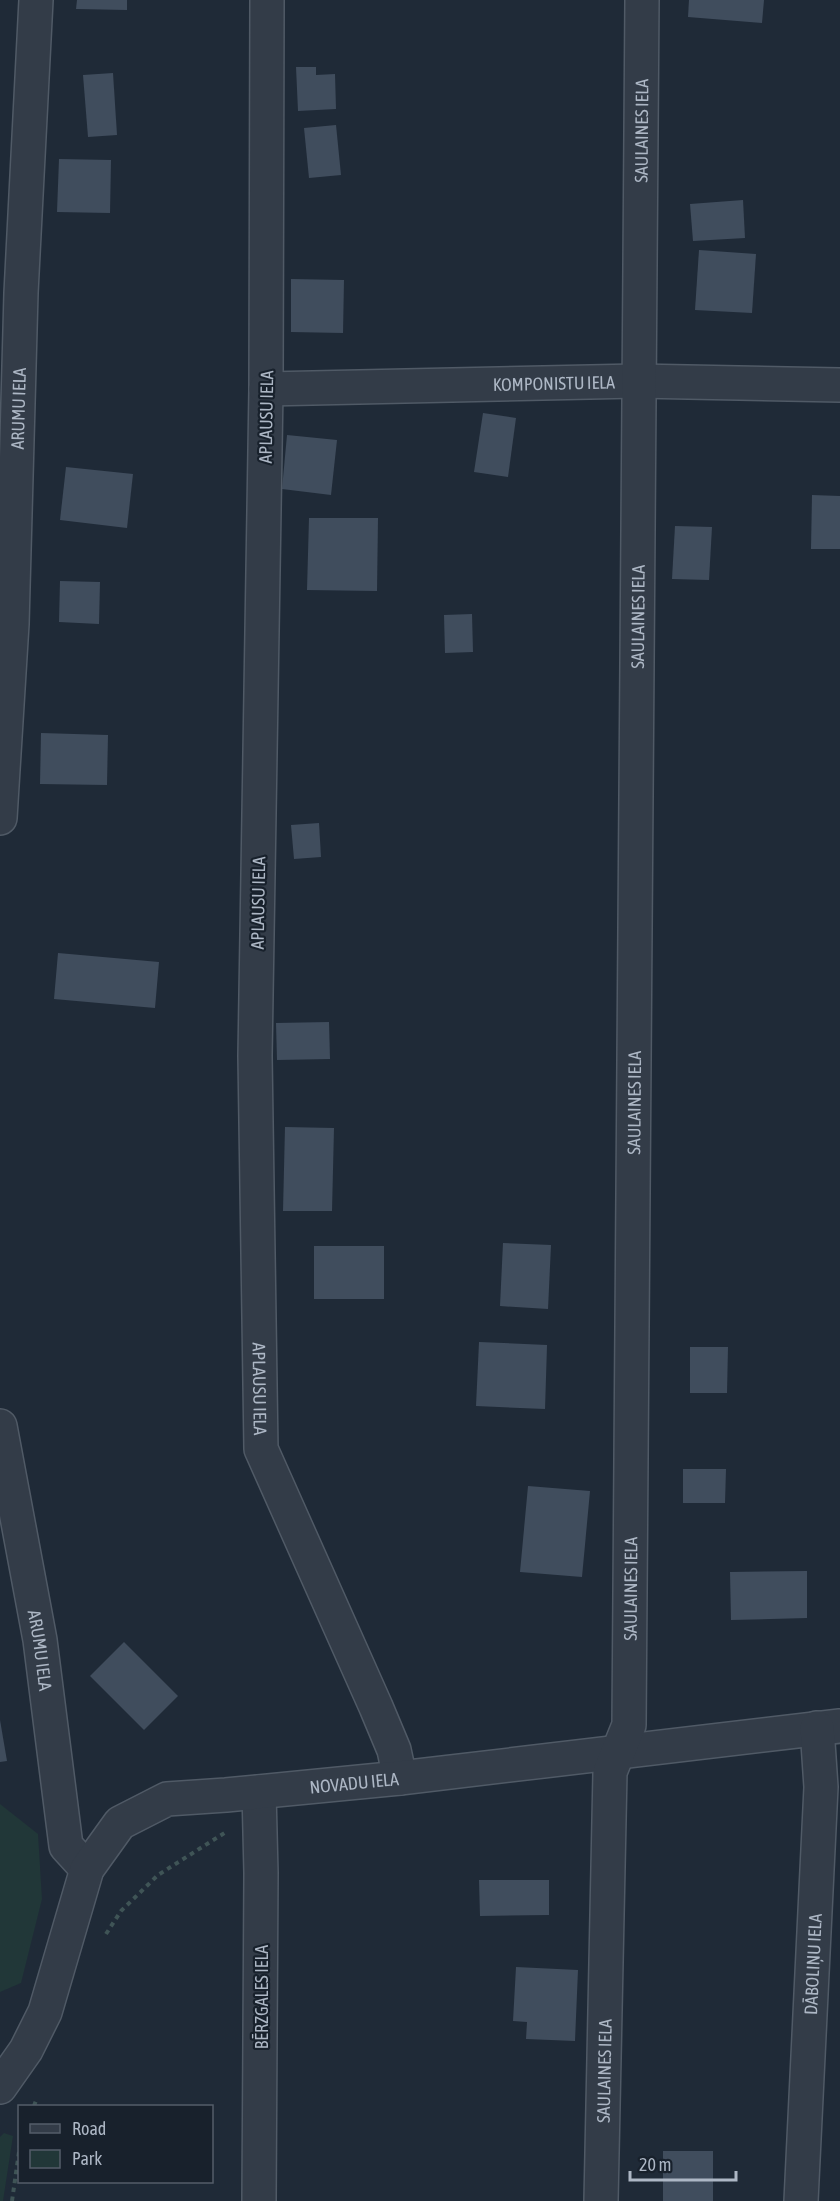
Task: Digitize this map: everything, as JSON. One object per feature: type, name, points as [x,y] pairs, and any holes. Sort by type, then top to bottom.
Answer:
[{"type":"street","name":"ARUMU IELA","points":[[0,818],[6,623],[11,292],[36,0]]},
{"type":"street","name":"APLAUSU IELA","points":[[267,0],[266,389],[255,1056],[261,1449],[376,1707],[394,1750],[400,1778]]},
{"type":"street","name":"SAULAINES IELA","points":[[601,2201],[610,1772],[629,1725],[637,381],[642,0]]},
{"type":"street","name":"KOMPONISTU IELA","points":[[266,389],[637,381],[840,385]]},
{"type":"street","name":"ARUMU IELA","points":[[0,1426],[40,1640],[66,1846],[87,1869]]},
{"type":"street","name":"NOVADU IELA","points":[[0,2087],[26,2050],[45,2012],[87,1869],[120,1823],[166,1799],[259,1805],[400,1778],[828,1727]]},
{"type":"street","name":"DĀBOLIŅU IELA","points":[[801,2201],[820,1787],[828,1727]]},
{"type":"street","name":"BĒRZGALES IELA","points":[[259,1805],[259,2201]]},
{"type":"path","points":[[105,1936],[121,1911],[158,1875],[259,1805]]},
{"type":"path","points":[[34,2105],[38,2094]]},
{"type":"path","points":[[12,2201],[18,2159]]},
{"type":"green space","points":[[0,1804],[38,1834],[42,1899],[21,1983],[0,1992]]},
{"type":"green space","points":[[4,2133],[13,2136],[3,2201],[0,2201],[0,2137]]},
{"type":"building","points":[[77,0],[127,0],[127,10],[76,9]]},
{"type":"building","points":[[689,0],[764,0],[762,23],[688,17]]},
{"type":"building","points":[[296,67],[316,67],[316,75],[335,74],[336,109],[298,111]]},
{"type":"building","points":[[113,73],[117,135],[88,137],[83,75]]},
{"type":"building","points":[[336,125],[341,175],[309,178],[304,128]]},
{"type":"building","points":[[59,159],[111,160],[110,213],[57,212]]},
{"type":"building","points":[[743,200],[745,238],[693,241],[690,204]]},
{"type":"building","points":[[699,250],[756,254],[752,313],[695,310]]},
{"type":"building","points":[[291,279],[344,280],[343,333],[291,332]]},
{"type":"building","points":[[483,413],[516,418],[508,477],[474,472]]},
{"type":"building","points":[[287,435],[337,440],[331,495],[282,489]]},
{"type":"building","points":[[66,467],[133,474],[127,528],[60,520]]},
{"type":"building","points":[[812,495],[840,496],[840,549],[811,549]]},
{"type":"building","points":[[309,518],[378,518],[377,591],[307,590]]},
{"type":"building","points":[[675,526],[712,527],[709,580],[672,579]]},
{"type":"building","points":[[60,581],[100,582],[99,624],[59,622]]},
{"type":"building","points":[[472,614],[473,652],[445,653],[444,615]]},
{"type":"building","points":[[41,733],[108,735],[107,785],[40,784]]},
{"type":"building","points":[[319,823],[321,857],[294,859],[291,825]]},
{"type":"building","points":[[58,953],[159,962],[155,1008],[54,999]]},
{"type":"building","points":[[329,1022],[330,1059],[277,1060],[276,1023]]},
{"type":"building","points":[[285,1127],[334,1128],[332,1211],[283,1211]]},
{"type":"building","points":[[503,1243],[551,1245],[548,1309],[500,1306]]},
{"type":"building","points":[[314,1246],[384,1246],[384,1299],[314,1299]]},
{"type":"building","points":[[479,1342],[547,1345],[545,1409],[476,1406]]},
{"type":"building","points":[[690,1347],[728,1347],[727,1393],[690,1393]]},
{"type":"building","points":[[683,1469],[726,1469],[725,1503],[683,1503]]},
{"type":"building","points":[[528,1486],[590,1491],[582,1577],[520,1572]]},
{"type":"building","points":[[807,1571],[807,1618],[731,1620],[730,1572]]},
{"type":"building","points":[[124,1642],[178,1696],[144,1730],[90,1676]]},
{"type":"building","points":[[0,1720],[7,1761],[0,1762]]},
{"type":"building","points":[[479,1880],[549,1880],[549,1915],[480,1916]]},
{"type":"building","points":[[516,1967],[578,1970],[575,2041],[526,2039],[527,2022],[513,2021]]},
{"type":"building","points":[[663,2151],[713,2151],[713,2201],[663,2201]]}]
